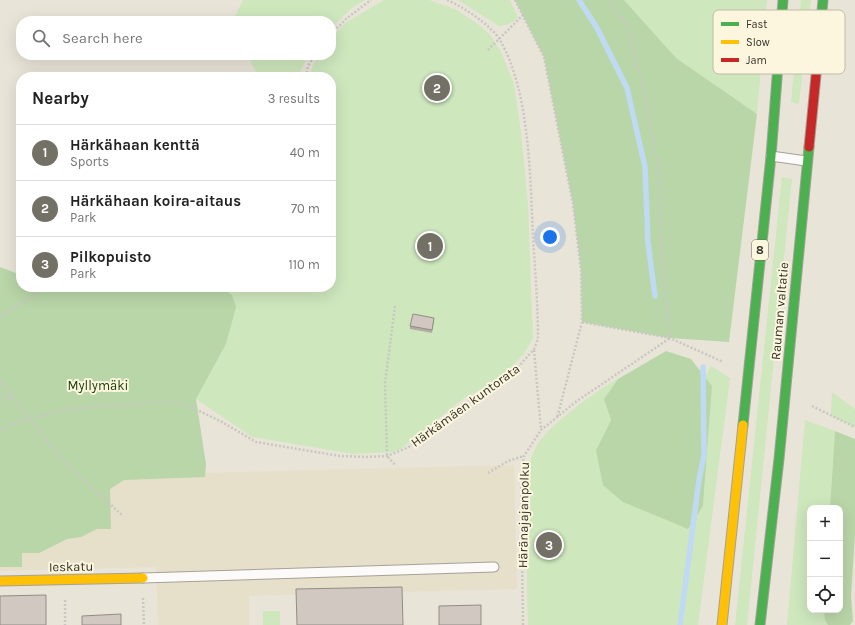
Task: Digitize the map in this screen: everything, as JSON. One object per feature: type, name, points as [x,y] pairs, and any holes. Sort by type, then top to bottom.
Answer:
[{"type":"main road","name":"Rauman valtatie","points":[[782,10],[783,0]]},
{"type":"main road","name":"Rauman valtatie","points":[[822,10],[823,0]]},
{"type":"main road","name":"Rauman valtatie","points":[[722,625],[771,156],[777,74]]},
{"type":"main road","name":"Rauman valtatie","points":[[760,625],[779,459],[815,74]]},
{"type":"main road","name":"Ieskatu","points":[[0,581],[143,578]]},
{"type":"lane","points":[[771,156],[806,162]]},
{"type":"lane","points":[[143,578],[494,567]]},
{"type":"path","points":[[336,29],[347,18],[372,0]]},
{"type":"path","name":"Härkämäen kuntorata","points":[[0,429],[29,418],[73,409],[109,404],[174,402],[184,404],[216,419],[256,442],[340,456],[367,458],[387,456],[407,448],[474,397],[495,386],[513,373],[534,349],[538,339],[531,186],[525,127],[517,85],[499,38],[469,12],[447,0]]},
{"type":"path","points":[[515,0],[524,15],[544,57],[573,204],[581,270],[582,322],[556,418]]},
{"type":"path","points":[[608,0],[627,25],[642,80],[659,170],[661,246],[670,338]]},
{"type":"path","points":[[488,50],[524,15]]},
{"type":"path","points":[[307,72],[308,66],[312,60]]},
{"type":"path","points":[[0,317],[40,292]]},
{"type":"path","points":[[395,306],[385,383],[387,456],[396,466]]},
{"type":"path","points":[[582,322],[670,338],[723,362]]},
{"type":"path","name":"Häränajajanpolku","points":[[523,625],[521,475],[524,456],[541,430],[577,401],[670,338]]},
{"type":"path","points":[[534,349],[541,430]]},
{"type":"path","points":[[0,380],[13,399],[62,460],[123,516]]},
{"type":"path","points":[[0,396],[13,399]]},
{"type":"path","points":[[812,406],[855,427]]},
{"type":"path","points":[[488,473],[508,461],[524,456]]},
{"type":"path","points":[[143,578],[144,625]]},
{"type":"path","points":[[65,598],[65,625]]},
{"type":"shaded area","points":[[514,465],[517,589],[249,596],[249,625],[158,625],[156,567],[0,571],[0,568],[124,475]]},
{"type":"green space","points":[[243,0],[365,0],[352,8],[336,23],[336,16],[235,16]]},
{"type":"green space","points":[[384,0],[429,0],[455,9],[478,24],[490,35],[501,52],[514,84],[521,132],[528,205],[533,338],[524,354],[496,382],[464,398],[401,449],[393,452],[353,454],[252,437],[196,399],[226,344],[231,295],[227,292],[336,292],[336,72],[311,72],[316,60],[336,60],[336,33],[345,23]]},
{"type":"green space","points":[[458,0],[510,0],[518,17],[510,23],[499,26]]},
{"type":"green space","points":[[515,0],[624,0],[676,58],[757,114],[729,342],[670,338],[582,322],[581,270],[573,204],[544,57]]},
{"type":"green space","points":[[624,0],[767,0],[766,10],[713,10],[713,74],[761,74],[757,114],[676,58]]},
{"type":"green space","points":[[801,0],[811,0],[810,10],[800,10]]},
{"type":"green space","points":[[250,60],[306,60],[300,72],[256,72]]},
{"type":"green space","points":[[794,74],[802,74],[799,104],[791,102]]},
{"type":"green space","points":[[782,177],[792,179],[749,606],[747,625],[735,625]]},
{"type":"green space","name":"Myllymäki","points":[[0,267],[16,273],[16,292],[228,292],[232,295],[236,307],[226,344],[196,399],[206,464],[205,477],[124,480],[110,489],[111,529],[97,529],[81,537],[67,539],[39,553],[22,553],[22,567],[0,567]]},
{"type":"green space","points":[[666,351],[691,359],[712,386],[703,506],[688,529],[623,502],[603,485],[596,450],[611,420],[604,399],[618,379]]},
{"type":"green space","points":[[711,366],[730,378],[698,625],[528,625],[525,494],[531,458],[541,439],[573,410],[598,391],[618,379],[604,399],[611,420],[596,450],[703,506],[712,386],[705,377]]},
{"type":"green space","points":[[832,392],[855,409],[855,427],[831,416]]},
{"type":"green space","points":[[805,420],[835,431],[830,505],[807,505],[807,613],[824,613],[825,620],[828,625],[787,625]]},
{"type":"green space","points":[[835,431],[855,439],[855,534],[851,596],[853,621],[850,625],[828,625],[825,620],[824,613],[843,613],[843,505],[830,505]]},
{"type":"green space","points":[[263,611],[280,611],[280,625],[263,625]]},
{"type":"building","points":[[413,314],[434,318],[432,330],[410,326]]},
{"type":"building","points":[[402,587],[403,625],[297,625],[296,589]]},
{"type":"building","points":[[46,595],[46,625],[0,625],[0,596]]},
{"type":"building","points":[[481,605],[481,625],[439,625],[439,606]]},
{"type":"building","points":[[121,614],[121,625],[82,625],[82,616]]},
{"type":"waterway","points":[[579,0],[597,28],[627,88],[645,167],[648,243],[655,296]]},
{"type":"waterway","points":[[680,625],[699,480],[704,455],[703,367]]},
{"type":"traffic: fast","points":[[782,10],[783,0]]},
{"type":"traffic: fast","points":[[822,10],[823,0]]},
{"type":"traffic: fast","points":[[743,425],[771,156],[777,74]]},
{"type":"traffic: fast","points":[[760,625],[779,459],[809,147]]},
{"type":"traffic: slow","points":[[722,625],[743,425]]},
{"type":"traffic: slow","points":[[0,581],[143,578]]},
{"type":"traffic: jam","points":[[809,147],[816,74]]},
{"type":"place","name":"Härkähaan koira-aitaus","points":[[437,88]]},
{"type":"place","name":"Härkähaan kenttä","points":[[430,246]]},
{"type":"place","name":"Pilkopuisto","points":[[549,545]]}]
